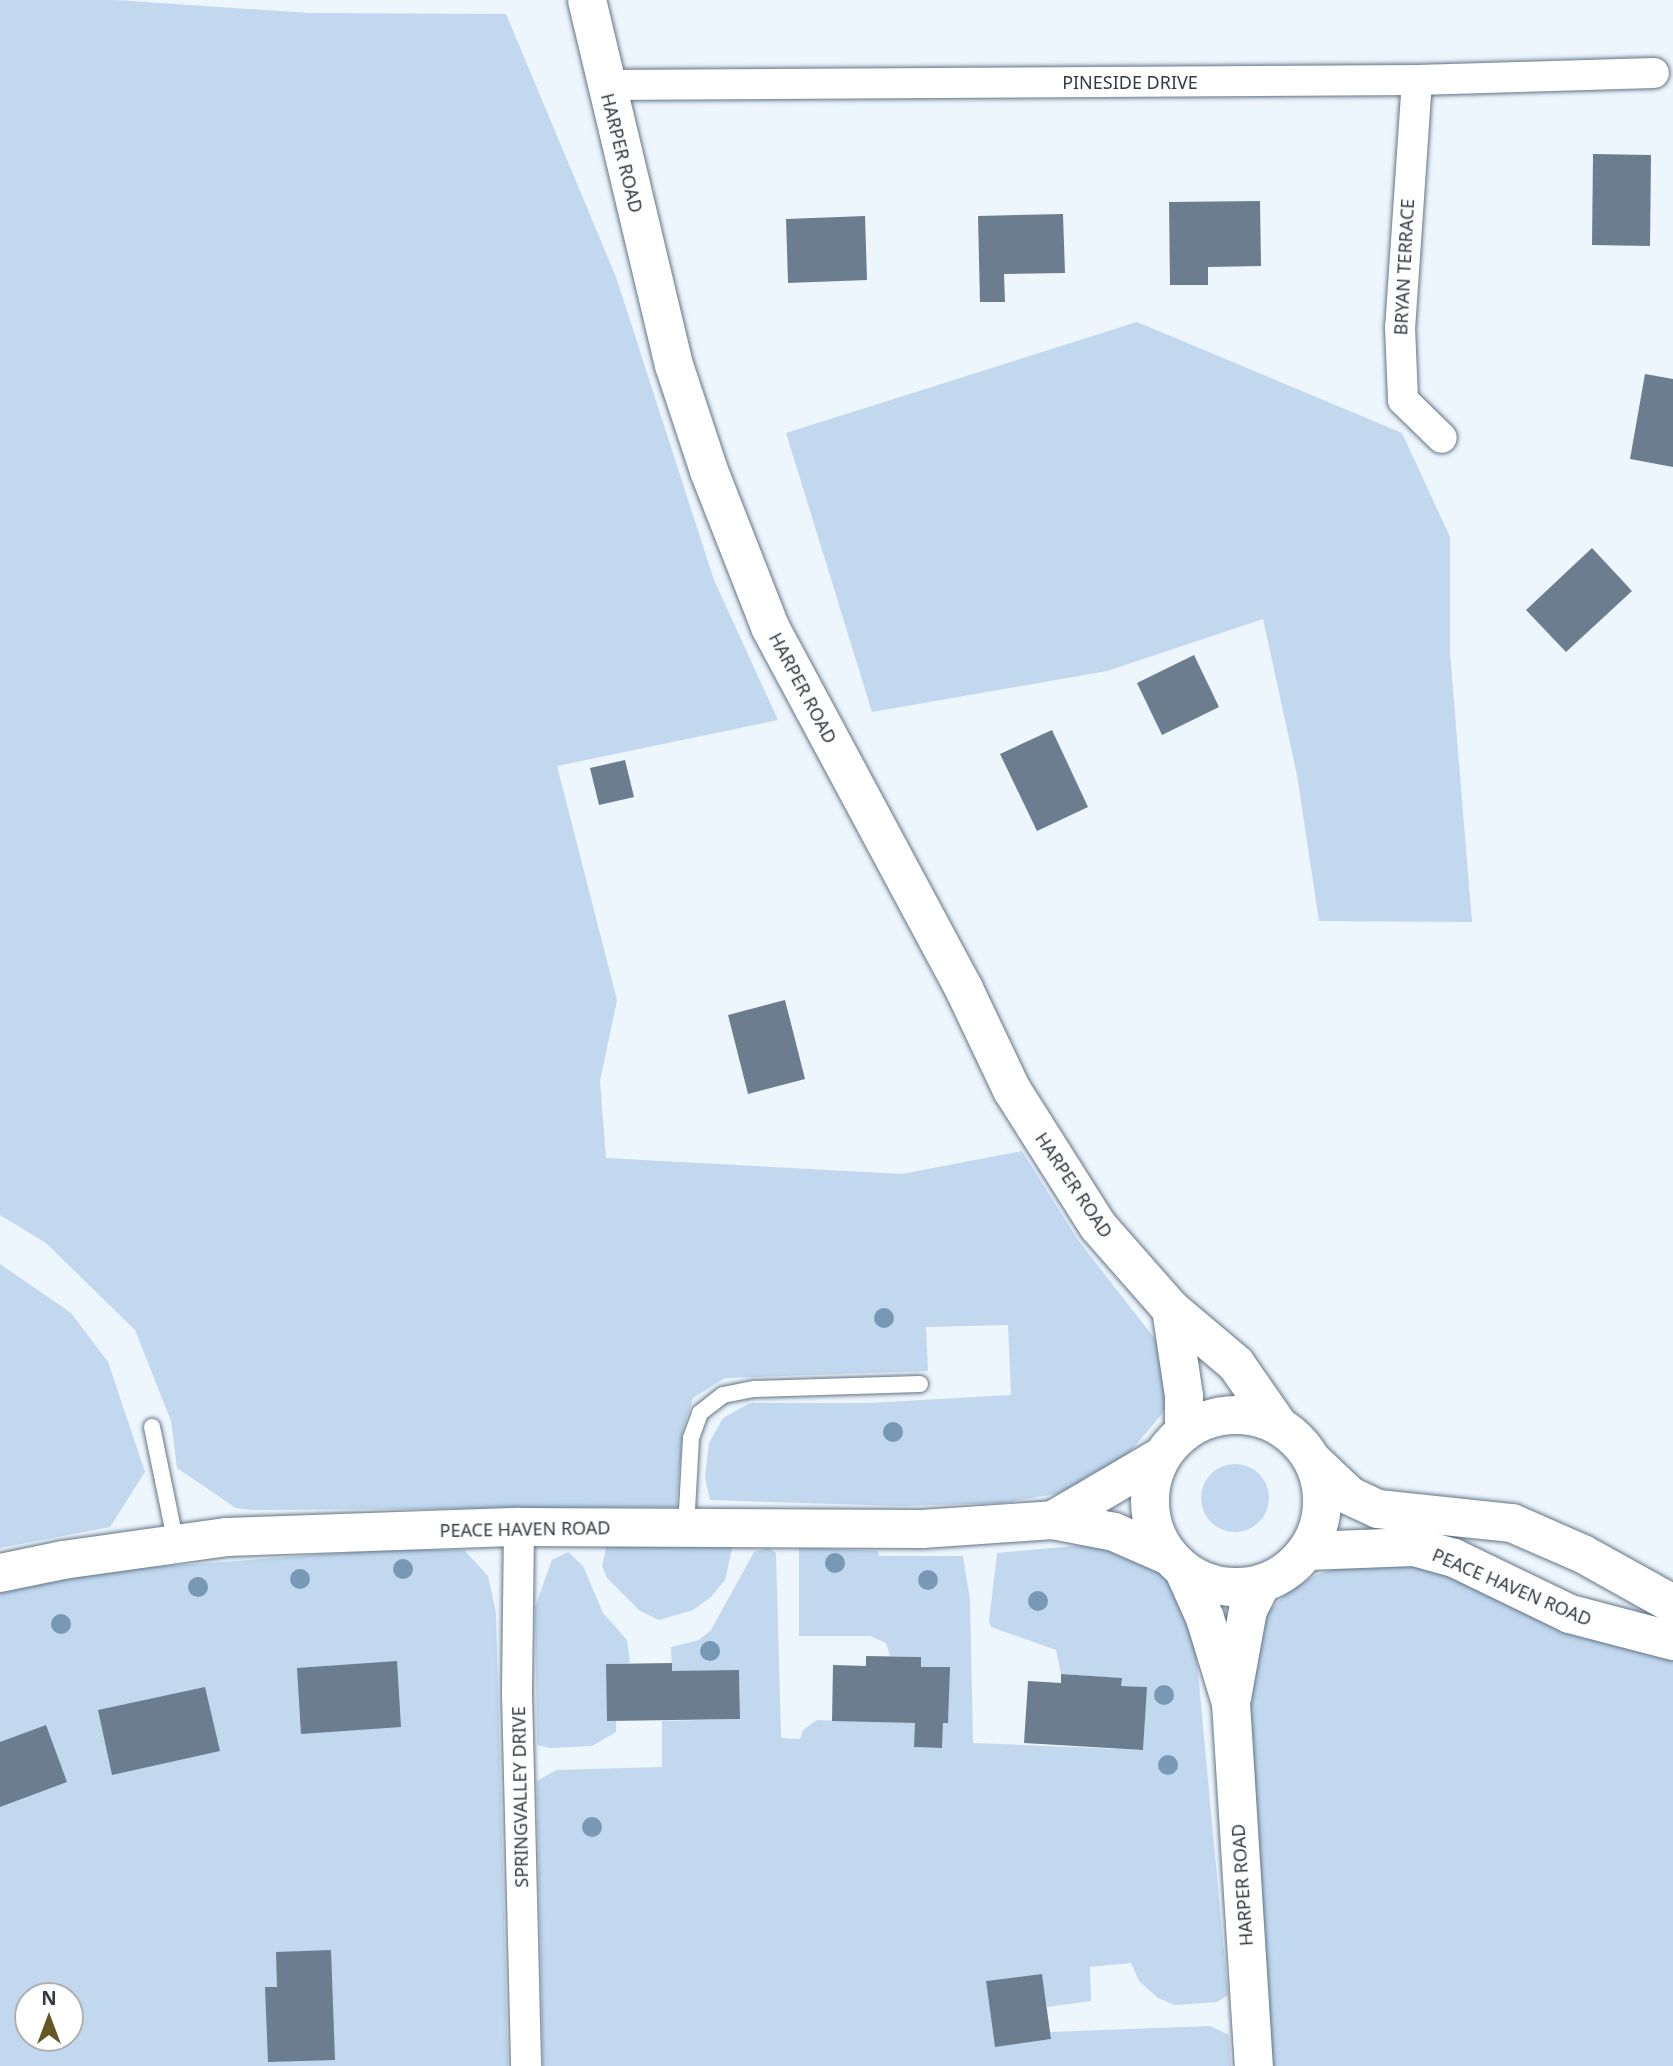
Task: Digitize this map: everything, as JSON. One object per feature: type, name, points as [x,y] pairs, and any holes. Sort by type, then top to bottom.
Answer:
[{"type":"main road","name":"HARPER ROAD","points":[[587,0],[674,365],[709,471],[770,627],[964,989],[1012,1090],[1098,1226],[1171,1309],[1236,1364],[1279,1426]]},
{"type":"main road","points":[[1171,1309],[1184,1396],[1173,1444],[1152,1481],[1149,1507],[1155,1532],[1176,1563],[1208,1583],[1234,1588],[1261,1584],[1279,1577],[1307,1551],[1323,1506],[1312,1460]]},
{"type":"main road","points":[[1173,1444],[1206,1420],[1230,1415],[1255,1417],[1279,1426],[1350,1496],[1378,1508],[1512,1523],[1583,1554],[1673,1604]]},
{"type":"main road","name":"PEACE HAVEN ROAD","points":[[1053,1520],[1173,1444]]},
{"type":"main road","name":"PEACE HAVEN ROAD","points":[[0,1573],[62,1559],[226,1537],[519,1527],[922,1529],[1053,1520],[1114,1532],[1176,1563]]},
{"type":"main road","name":"PEACE HAVEN ROAD","points":[[1307,1551],[1414,1547],[1454,1558],[1570,1614],[1673,1641]]},
{"type":"main road","name":"HARPER ROAD","points":[[1176,1563],[1205,1618],[1231,1703],[1254,2066]]},
{"type":"main road","name":"HARPER ROAD","points":[[1231,1703],[1248,1611],[1261,1584]]},
{"type":"street","name":"PINESIDE DRIVE","points":[[606,85],[1417,80],[1654,73]]},
{"type":"street","name":"BRYAN TERRACE","points":[[1417,80],[1400,327],[1403,400],[1442,438]]},
{"type":"street","name":"SPRINGVALLEY DRIVE","points":[[519,1527],[517,1694],[526,2066]]},
{"type":"lane","points":[[686,1528],[691,1438],[700,1413],[723,1395],[755,1389],[920,1384]]},
{"type":"lane","points":[[152,1427],[176,1544]]},
{"type":"shaded area","points":[[0,0],[115,0],[310,13],[506,14],[616,277],[714,580],[778,720],[557,766],[617,1000],[600,1081],[606,1158],[902,1174],[1022,1151],[1078,1240],[1162,1348],[1169,1395],[1162,1414],[1117,1467],[1056,1494],[1001,1503],[902,1506],[710,1500],[705,1477],[709,1443],[723,1418],[750,1403],[869,1403],[1011,1395],[1008,1325],[926,1327],[928,1371],[725,1378],[693,1398],[683,1429],[676,1507],[252,1510],[236,1508],[177,1468],[171,1421],[135,1330],[46,1243],[0,1215]]},
{"type":"shaded area","points":[[1137,322],[1402,433],[1450,537],[1450,653],[1472,922],[1319,921],[1297,775],[1263,619],[1107,671],[872,712],[786,433]]},
{"type":"shaded area","points":[[0,1264],[71,1313],[108,1362],[145,1472],[110,1527],[0,1548]]},
{"type":"shaded area","points":[[1235,1464],[1248,1467],[1259,1474],[1266,1485],[1269,1498],[1266,1511],[1259,1522],[1248,1529],[1235,1532],[1222,1529],[1211,1522],[1204,1511],[1201,1498],[1204,1485],[1211,1474],[1222,1467]]},
{"type":"shaded area","points":[[607,1544],[733,1545],[725,1580],[711,1597],[693,1610],[659,1620],[640,1611],[607,1578],[602,1566]]},
{"type":"shaded area","points":[[1108,1545],[1159,1572],[1176,1592],[1195,1640],[1228,1995],[1217,2002],[1175,2005],[1158,1998],[1139,1981],[1131,1963],[1090,1967],[1091,2001],[1047,2007],[1042,1974],[986,1981],[995,2046],[1051,2039],[1050,2032],[1210,2026],[1229,2035],[1231,2066],[543,2066],[537,1781],[556,1770],[662,1767],[662,1721],[740,1719],[739,1671],[672,1671],[671,1647],[699,1640],[711,1630],[754,1552],[769,1548],[776,1553],[781,1738],[800,1739],[803,1730],[817,1720],[915,1723],[915,1747],[942,1748],[943,1723],[948,1722],[949,1667],[921,1667],[921,1657],[890,1656],[886,1643],[870,1636],[799,1636],[799,1547],[878,1551],[879,1556],[963,1556],[970,1600],[973,1743],[1143,1750],[1146,1687],[1121,1686],[1121,1678],[1061,1674],[1056,1650],[991,1627],[989,1621],[997,1553]]},
{"type":"shaded area","points":[[384,1550],[464,1550],[488,1576],[496,1613],[508,2066],[0,2066],[0,1592],[111,1570]]},
{"type":"shaded area","points":[[568,1552],[583,1566],[603,1613],[627,1640],[630,1663],[607,1664],[607,1721],[616,1721],[616,1732],[592,1746],[550,1748],[537,1745],[535,1607],[552,1560]]},
{"type":"shaded area","points":[[1363,1560],[1424,1567],[1673,1654],[1673,2066],[1273,2066],[1248,1688],[1252,1648],[1268,1612],[1288,1592],[1316,1575]]},
{"type":"building","points":[[1593,154],[1651,155],[1650,246],[1592,245]]},
{"type":"building","points":[[1260,201],[1261,266],[1208,267],[1208,285],[1170,285],[1169,202]]},
{"type":"building","points":[[1063,214],[1065,273],[1004,274],[1005,302],[980,302],[978,216]]},
{"type":"building","points":[[865,216],[867,280],[788,283],[786,219]]},
{"type":"building","points":[[1645,374],[1673,379],[1673,467],[1630,459]]},
{"type":"building","points":[[1592,548],[1632,591],[1566,652],[1526,610]]},
{"type":"building","points":[[1194,655],[1219,707],[1162,735],[1137,683]]},
{"type":"building","points":[[1052,730],[1088,807],[1037,831],[1000,754]]},
{"type":"building","points":[[625,760],[634,797],[599,805],[590,768]]},
{"type":"building","points":[[785,1000],[805,1079],[748,1094],[728,1015]]},
{"type":"building","points":[[866,1656],[921,1657],[921,1667],[950,1667],[948,1723],[943,1723],[942,1748],[914,1747],[915,1723],[832,1721],[833,1665],[866,1666]]},
{"type":"building","points":[[397,1661],[401,1727],[301,1734],[297,1668]]},
{"type":"building","points":[[672,1663],[672,1671],[739,1670],[740,1719],[607,1721],[606,1664]]},
{"type":"building","points":[[1061,1674],[1122,1678],[1121,1686],[1147,1687],[1143,1750],[1024,1743],[1028,1681],[1061,1683]]},
{"type":"building","points":[[205,1687],[220,1751],[112,1775],[98,1710]]},
{"type":"building","points":[[46,1725],[67,1782],[0,1807],[0,1742]]},
{"type":"building","points":[[331,1950],[335,2060],[268,2062],[265,1987],[277,1987],[276,1952]]},
{"type":"building","points":[[1042,1974],[1051,2039],[995,2047],[986,1981]]}]
